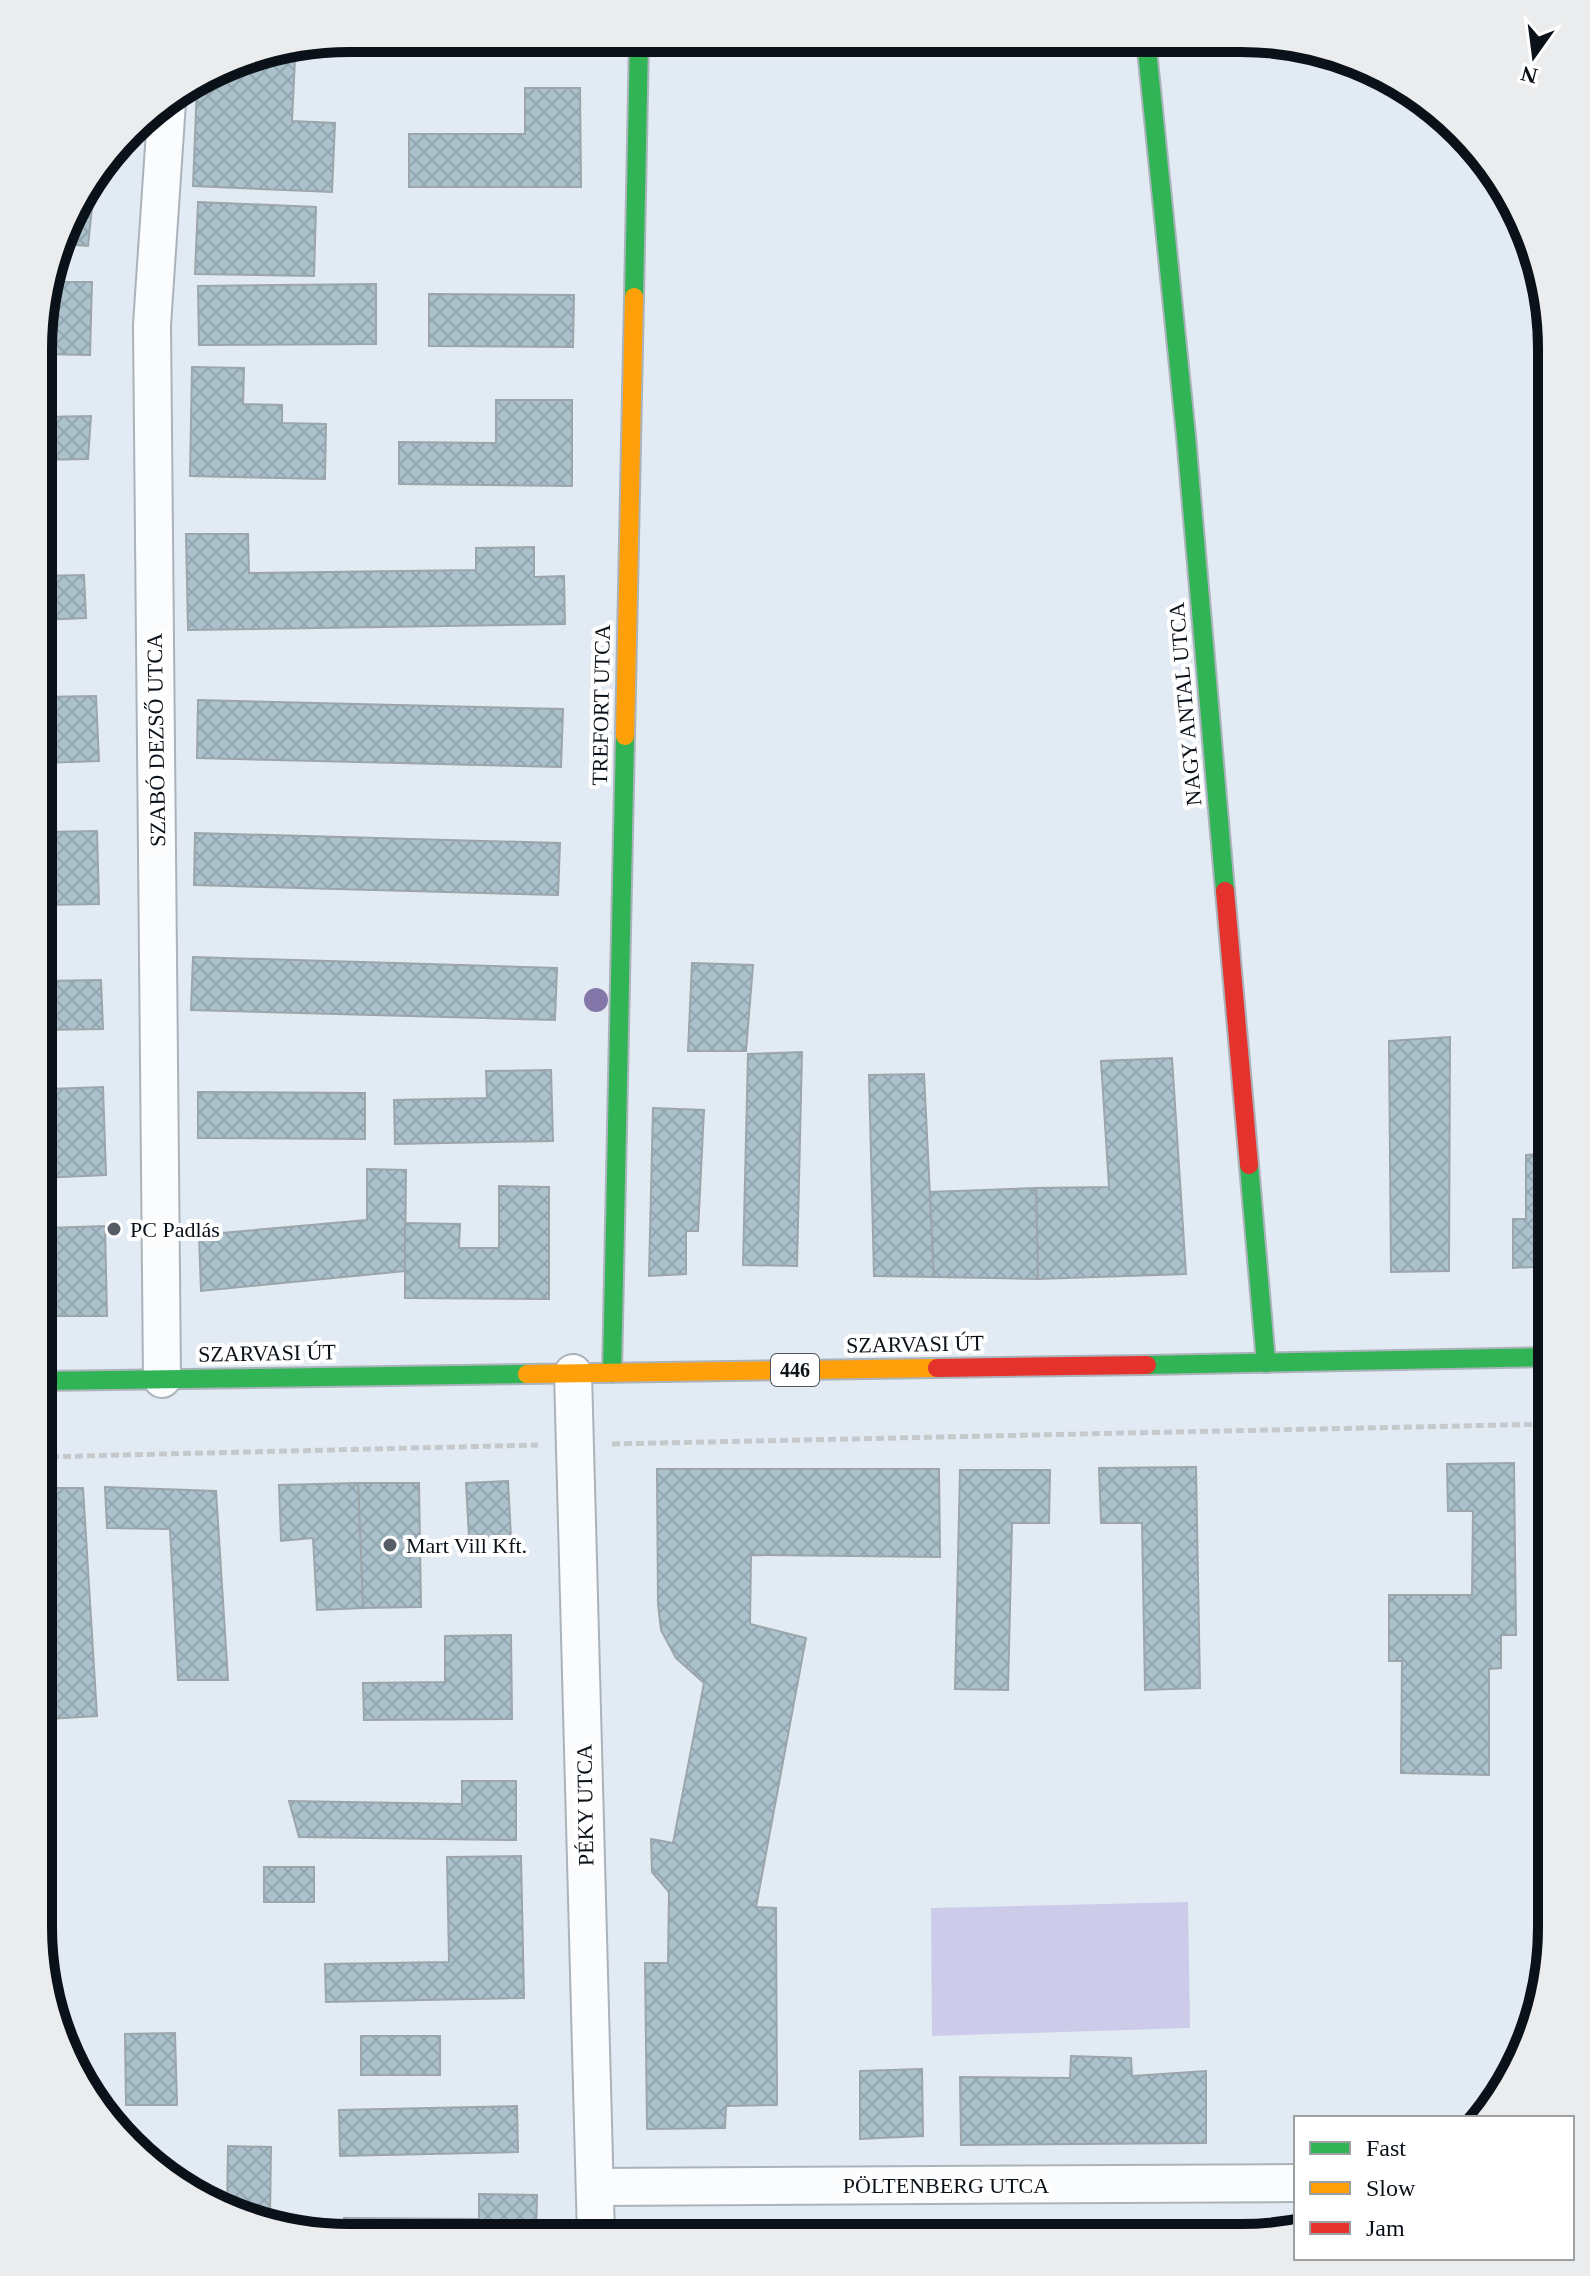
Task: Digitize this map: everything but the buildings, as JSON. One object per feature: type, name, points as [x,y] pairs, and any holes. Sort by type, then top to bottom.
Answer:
[{"type":"street","name":"TREFORT UTCA","points":[[612,1373],[639,52]]},
{"type":"street","name":"NAGY ANTAL UTCA","points":[[1147,52],[1186,436],[1266,1363]]},
{"type":"street","name":"SZABÓ DEZSŐ UTCA","points":[[162,1379],[152,325],[166,115]]},
{"type":"street","name":"SZARVASI ÚT","points":[[52,1381],[1538,1357]]},
{"type":"street","name":"PÉKY UTCA","points":[[573,1373],[596,2224]]},
{"type":"street","name":"PÖLTENBERG UTCA","points":[[595,2187],[1294,2183]]},
{"type":"path","points":[[52,1457],[1538,1424]]},
{"type":"shaded area","points":[[1188,1902],[1190,2028],[932,2036],[931,1908]]},
{"type":"traffic: fast","points":[[634,297],[639,52]]},
{"type":"traffic: fast","points":[[1147,52],[1186,436],[1225,891]]},
{"type":"traffic: fast","points":[[612,1373],[625,736]]},
{"type":"traffic: fast","points":[[1249,1165],[1266,1363]]},
{"type":"traffic: fast","points":[[1147,1365],[1538,1357]]},
{"type":"traffic: fast","points":[[52,1381],[527,1374]]},
{"type":"traffic: slow","points":[[625,736],[634,297]]},
{"type":"traffic: slow","points":[[527,1374],[937,1368]]},
{"type":"traffic: jam","points":[[1225,891],[1249,1165]]},
{"type":"traffic: jam","points":[[937,1368],[1147,1365]]},
{"type":"place","name":"PC Padlás","points":[[114,1229]]},
{"type":"place","name":"Mart Vill Kft.","points":[[390,1545]]}]
